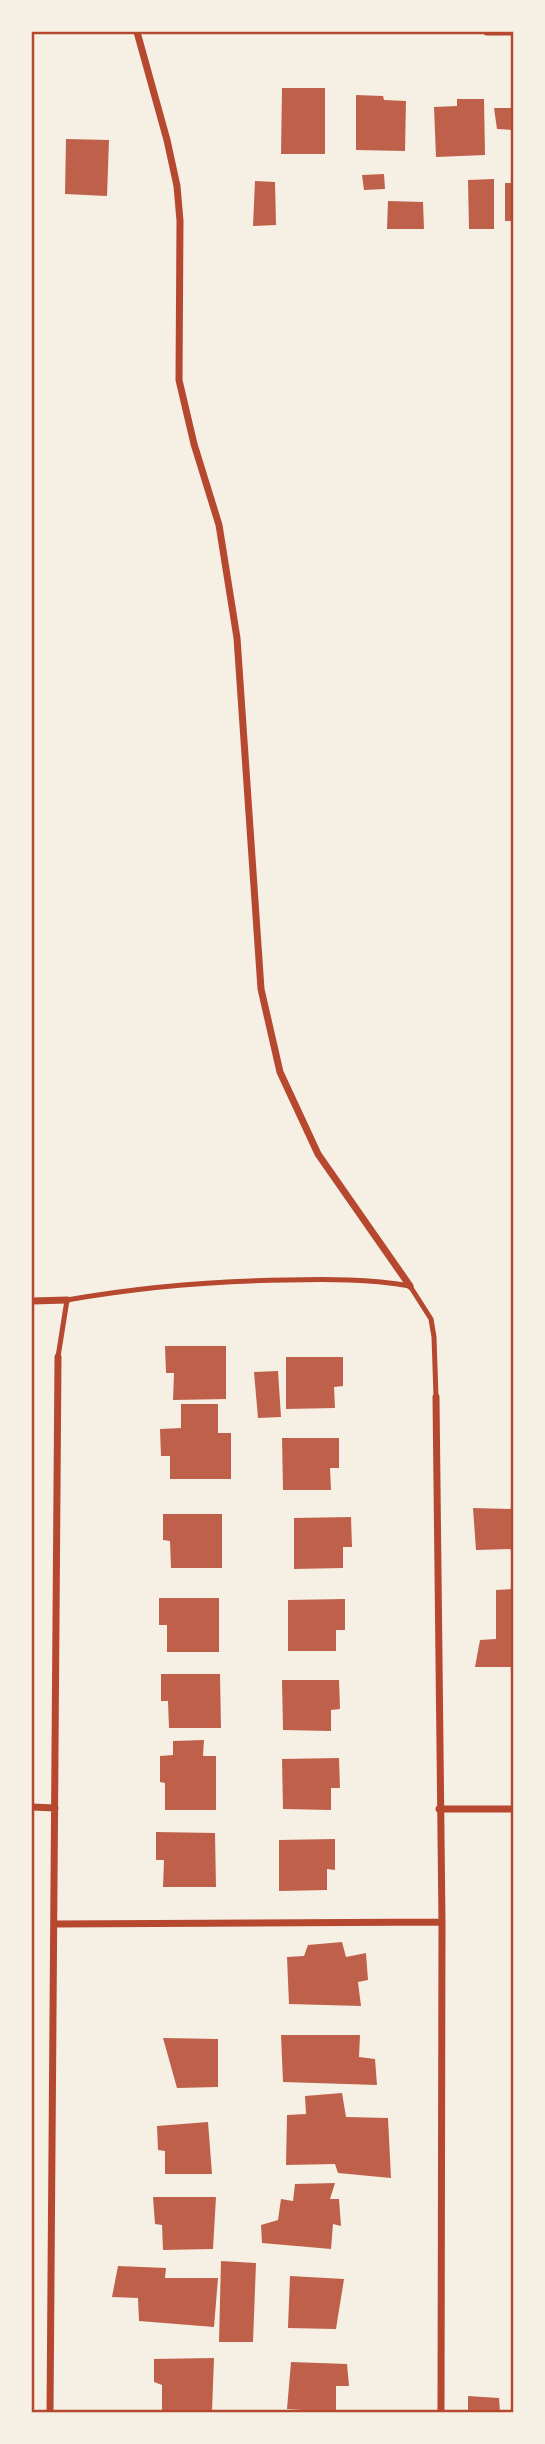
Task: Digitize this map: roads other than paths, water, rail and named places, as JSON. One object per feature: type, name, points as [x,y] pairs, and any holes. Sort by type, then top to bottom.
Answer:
[{"type":"street","points":[[137,32],[177,186],[180,221],[179,380],[194,444],[219,525],[237,638],[261,989],[280,1072],[318,1154],[410,1286]]},
{"type":"street","points":[[487,32],[513,32]]},
{"type":"street","points":[[32,1301],[67,1300]]},
{"type":"street","points":[[50,2413],[58,1357]]},
{"type":"street","points":[[436,1397],[442,1922],[441,2413]]},
{"type":"street","points":[[32,1807],[55,1808]]},
{"type":"street","points":[[439,1808],[513,1809]]},
{"type":"street","points":[[54,1924],[442,1922]]},
{"type":"lane","points":[[58,1357],[67,1300],[121,1290],[230,1280],[376,1280],[410,1286],[431,1319],[436,1397]]}]
